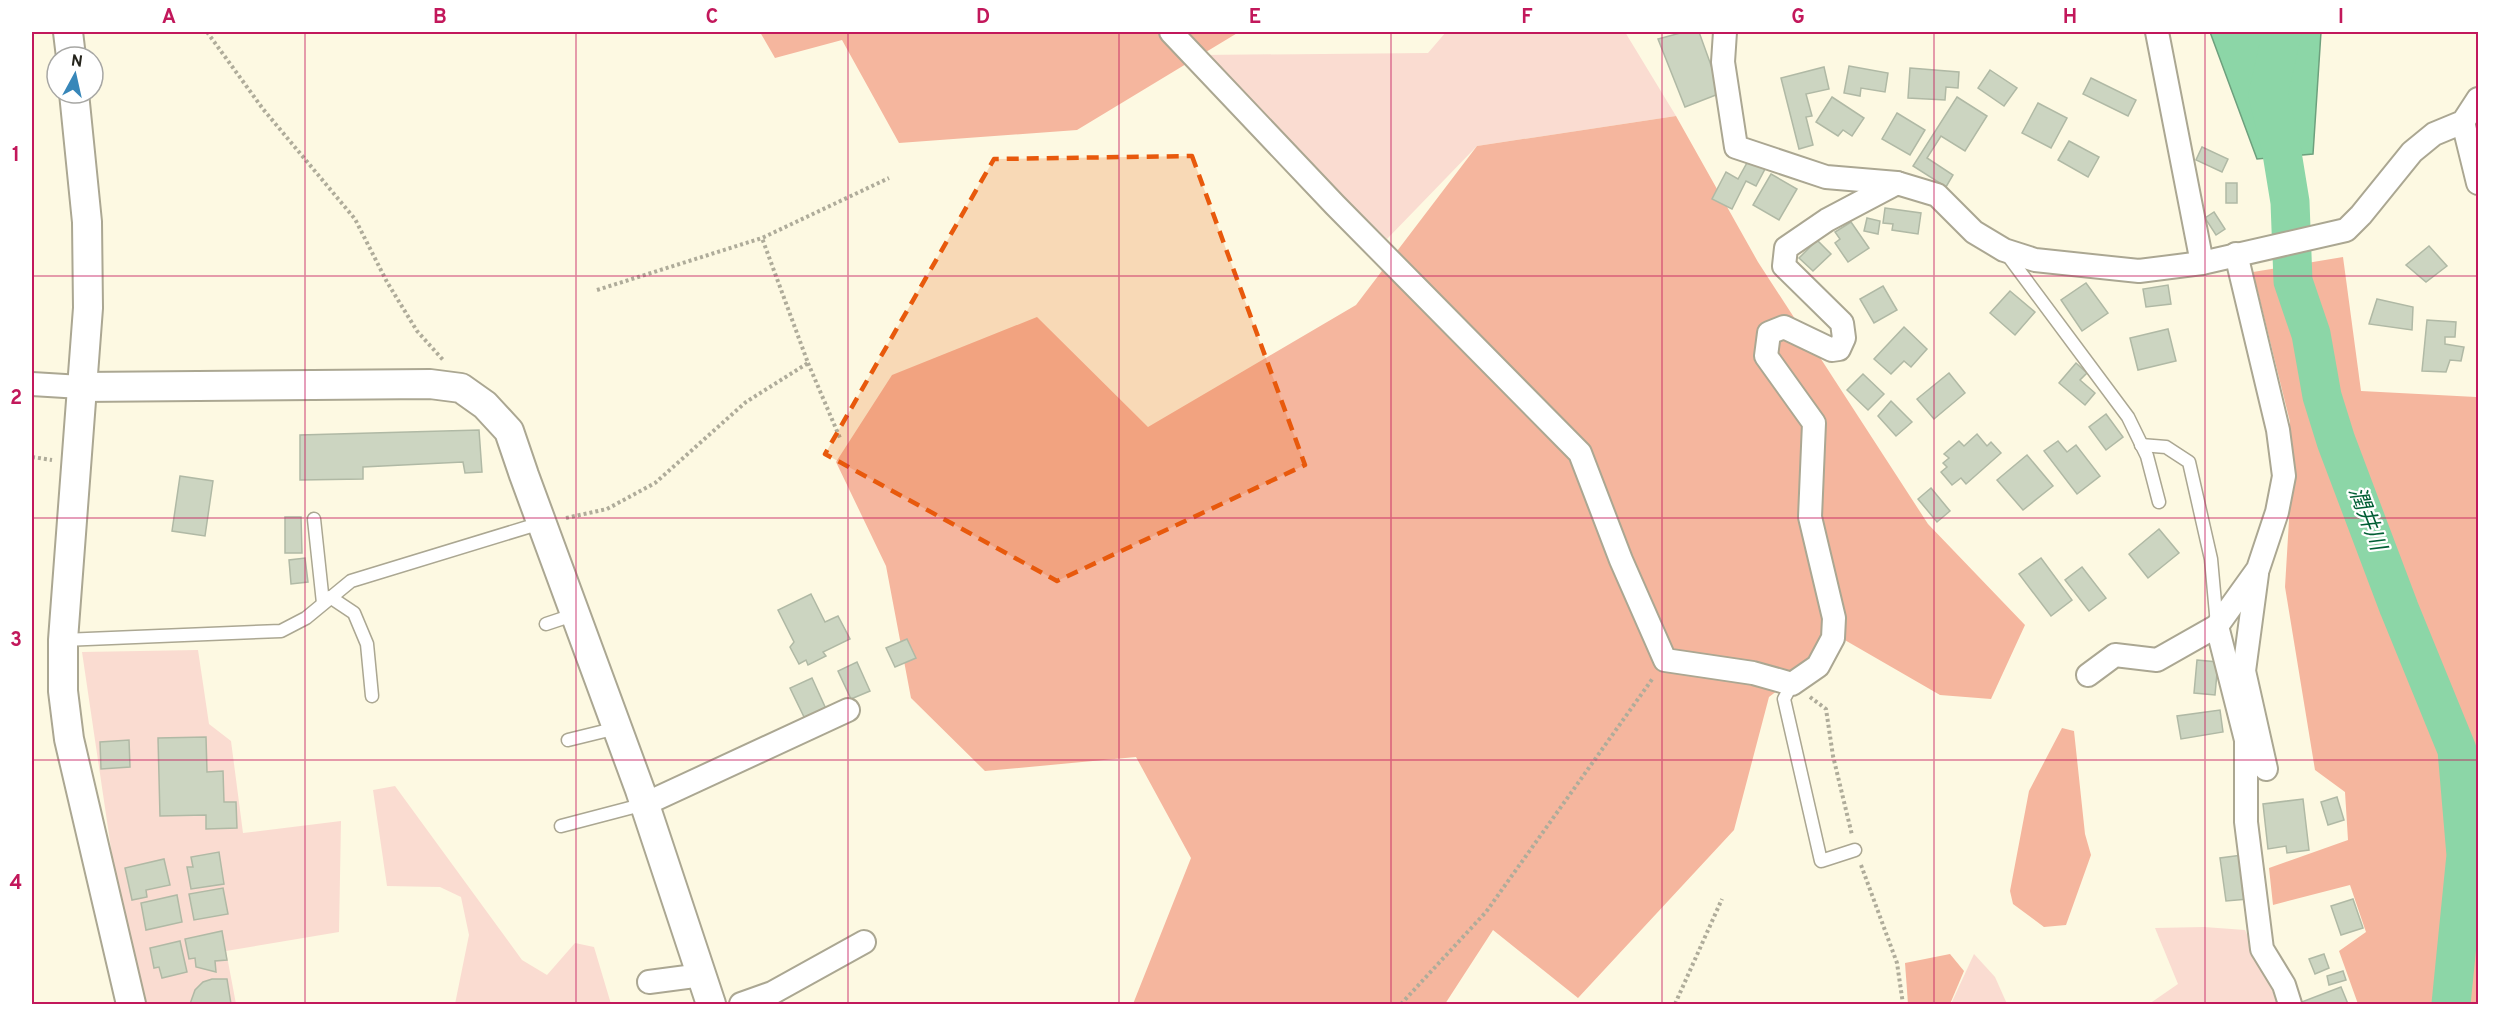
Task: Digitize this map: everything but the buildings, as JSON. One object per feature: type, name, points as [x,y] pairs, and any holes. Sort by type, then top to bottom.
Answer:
[{"type":"street","points":[[1171,32],[1335,205],[1580,453],[1665,660],[1753,673],[1792,684],[1818,666],[1833,638],[1834,618],[1810,517],[1814,423],[1766,356],[1769,333],[1784,327],[1832,350],[1839,349],[1844,338],[1842,323],[1784,266],[1786,248],[1827,220],[1897,183]]},
{"type":"street","points":[[1725,32],[1723,62],[1736,147],[1826,177],[1897,183],[1937,195],[1974,232],[2004,250],[2035,260],[2139,270],[2202,263],[2346,230],[2361,216],[2412,152],[2434,134],[2463,122],[2478,99]]},
{"type":"street","points":[[2157,32],[2202,263]]},
{"type":"street","points":[[75,105],[87,222],[88,308],[63,640],[63,691],[69,739],[131,1005]]},
{"type":"street","points":[[2463,122],[2478,183]]},
{"type":"street","points":[[2236,254],[2278,430],[2284,476],[2277,512],[2258,569],[2244,671],[2266,769]]},
{"type":"street","points":[[32,384],[81,387],[430,384],[461,388],[485,405],[510,431],[541,523],[645,804],[711,1005]]},
{"type":"street","points":[[2088,675],[2115,655],[2157,660],[2217,626],[2258,569]]},
{"type":"street","points":[[2217,626],[2247,740],[2246,822],[2262,949],[2284,985],[2290,1005]]},
{"type":"street","points":[[645,804],[848,710]]},
{"type":"street","points":[[741,1005],[772,993],[864,942]]},
{"type":"street","points":[[649,982],[702,975]]},
{"type":"lane","points":[[2004,250],[2128,417],[2141,445],[2159,502]]},
{"type":"lane","points":[[2141,445],[2166,447],[2189,462],[2211,559],[2217,626]]},
{"type":"lane","points":[[314,519],[327,600]]},
{"type":"lane","points":[[63,640],[281,631],[306,618],[351,581],[541,523]]},
{"type":"lane","points":[[327,600],[354,613],[367,644],[372,696]]},
{"type":"lane","points":[[546,624],[576,614]]},
{"type":"lane","points":[[1792,684],[1784,699],[1821,861],[1856,850]]},
{"type":"lane","points":[[568,740],[617,727]]},
{"type":"lane","points":[[561,826],[645,804]]},
{"type":"path","points":[[207,32],[263,109],[355,219],[387,282],[417,331],[450,368],[461,388]]},
{"type":"path","points":[[597,290],[762,238],[889,178]]},
{"type":"path","points":[[762,238],[808,363],[840,438]]},
{"type":"path","points":[[541,523],[607,509],[655,483],[746,402],[808,363]]},
{"type":"path","points":[[1401,1005],[1486,912],[1665,660]]},
{"type":"path","points":[[1675,1005],[1722,899]]},
{"type":"highlighted area","points":[[1192,156],[1305,465],[1057,581],[825,454],[994,159]]},
{"type":"shaded area","points":[[760,32],[1239,32],[1077,130],[899,143],[842,40],[775,58]]},
{"type":"shaded area","points":[[1446,32],[1625,32],[1676,116],[1477,146],[1387,239],[1200,55],[1428,53]]},
{"type":"shaded area","points":[[2210,32],[2321,32],[2313,154],[2257,159]]},
{"type":"shaded area","points":[[1676,116],[1758,262],[1928,524],[2025,625],[1991,699],[1940,695],[1843,639],[1769,697],[1734,830],[1578,998],[1493,930],[1445,1004],[1133,1004],[1191,858],[1136,757],[985,771],[911,698],[886,566],[836,462],[892,375],[1037,317],[1148,427],[1356,305],[1477,146]]},
{"type":"shaded area","points":[[2343,257],[2361,391],[2476,397],[2478,388],[2478,1004],[2358,1004],[2339,951],[2366,932],[2350,885],[2273,905],[2269,868],[2348,840],[2345,792],[2315,770],[2285,587],[2289,520],[2290,422],[2253,272]]},
{"type":"shaded area","points":[[198,650],[209,724],[231,741],[243,833],[341,821],[339,932],[226,951],[236,1004],[134,1004],[82,652]]},
{"type":"shaded area","points":[[2062,728],[2074,731],[2085,834],[2091,855],[2066,925],[2044,927],[2013,904],[2010,891],[2029,791]]},
{"type":"shaded area","points":[[395,786],[522,960],[547,975],[575,943],[594,947],[611,1004],[455,1004],[469,935],[461,897],[440,887],[387,886],[373,790]]},
{"type":"shaded area","points":[[2204,927],[2245,930],[2278,1004],[2149,1004],[2178,984],[2155,928]]},
{"type":"shaded area","points":[[1950,954],[1964,971],[1950,1004],[1908,1004],[1905,963]]},
{"type":"shaded area","points":[[1974,954],[1995,977],[2007,1004],[1951,1004]]},
{"type":"waterway","name":"潤井川","points":[[2282,32],[2268,95],[2281,147],[2290,202],[2293,281],[2311,334],[2322,396],[2336,441],[2399,608],[2457,750],[2466,855],[2451,1004]]}]
